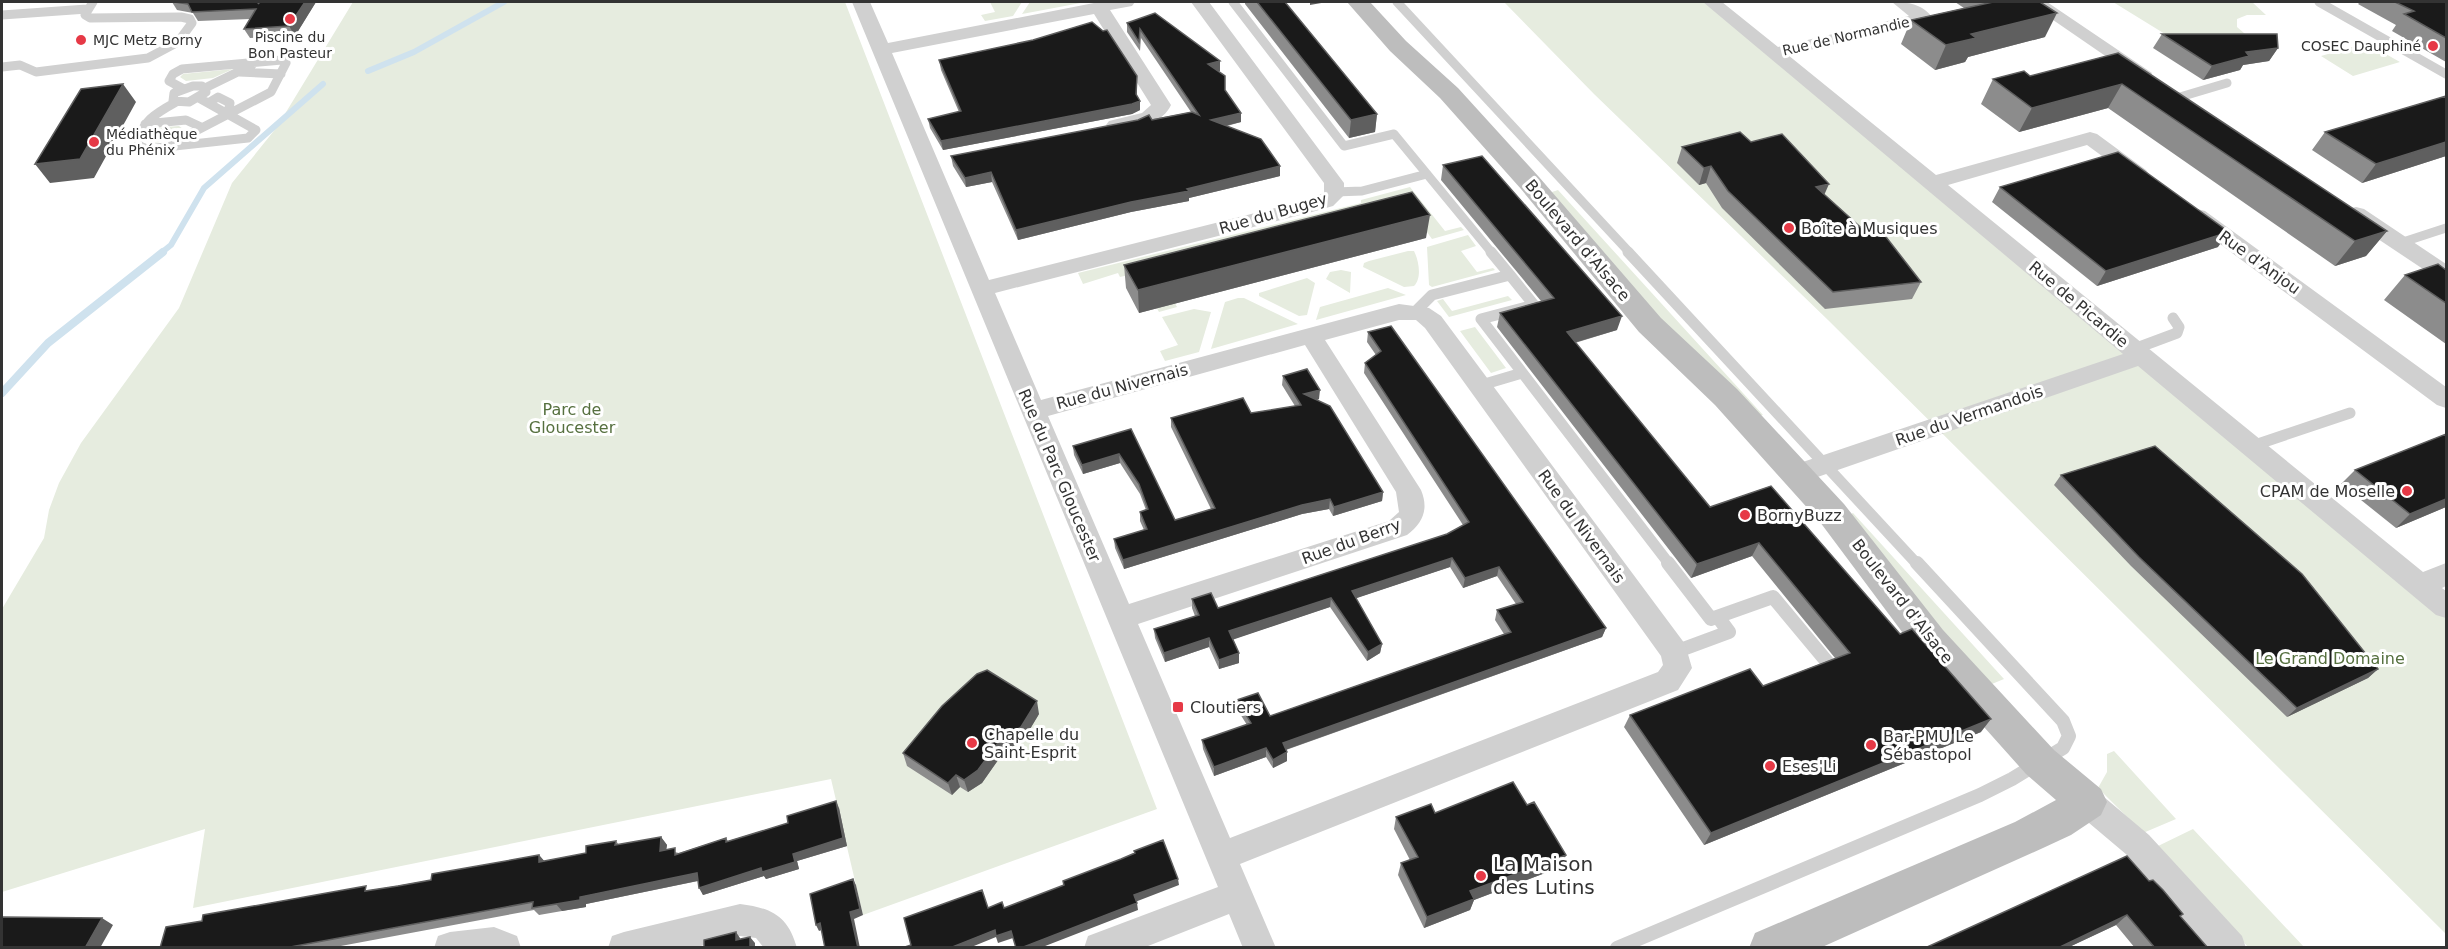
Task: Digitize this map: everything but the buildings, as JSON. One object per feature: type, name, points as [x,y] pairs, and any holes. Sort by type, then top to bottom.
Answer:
[{"type":"street","name":"Rue du Parc Gloucester","points":[[861,2],[881,50],[940,160],[982,289],[1260,948]]},
{"type":"street","points":[[881,50],[1126,2]]},
{"type":"street","name":"Rue du Bugey","points":[[982,289],[1320,203],[1331,198],[1335,192],[1329,177],[1200,2]]},
{"type":"street","name":"Boulevard d'Alsace","points":[[1358,2],[1449,93],[1530,183],[1650,325],[1726,397],[1811,469],[1845,528],[1930,641],[2040,762],[2087,802]]},
{"type":"street","name":"Boulevard d'Alsace","points":[[1374,2],[1396,27],[1413,59]]},
{"type":"street","name":"Rue de Picardie","points":[[1712,2],[2446,607]]},
{"type":"street","name":"Rue de Normandie","points":[[1775,53],[1924,18],[1901,2]]},
{"type":"street","points":[[2036,2],[2203,112]]},
{"type":"street","points":[[1100,7],[1161,105],[1157,113],[1146,119],[1103,128]]},
{"type":"street","points":[[1932,183],[2090,138],[2156,186]]},
{"type":"street","points":[[2341,204],[2446,274]]},
{"type":"street","name":"Rue d'Anjou","points":[[2184,207],[2446,399]]},
{"type":"street","name":"Rue du Nivernais","points":[[1032,411],[1310,335],[1399,312],[1415,312],[1433,322],[1675,652]]},
{"type":"street","name":"Rue du Berry","points":[[1122,618],[1398,528],[1413,516],[1413,500],[1408,490],[1310,335]]},
{"type":"street","name":"Rue du Vermandois","points":[[1811,469],[2138,352]]},
{"type":"street","points":[[2420,585],[2446,574]]},
{"type":"street","points":[[1222,856],[1668,681],[1678,668],[1675,652]]},
{"type":"street","points":[[1770,948],[2029,835],[2057,822],[2087,802],[2138,845],[2230,948]]},
{"type":"street","points":[[1100,948],[1238,895]]},
{"type":"street","points":[[624,948],[740,920],[769,926],[779,936],[781,948]]},
{"type":"street","points":[[450,948],[494,943],[505,948]]},
{"type":"lane","points":[[1233,2],[1344,146],[1394,134],[1510,275],[1534,306],[1481,319],[1711,619],[1773,597],[1828,663]]},
{"type":"lane","points":[[1397,2],[1811,469],[2063,721],[2069,736],[2063,748],[1980,795],[1617,948]]},
{"type":"lane","points":[[2319,2],[2446,74]]},
{"type":"lane","points":[[2,15],[90,5]]},
{"type":"lane","points":[[2,67],[20,65],[36,72],[148,58],[178,42],[192,23],[190,19],[181,17],[90,18],[85,15],[90,5]]},
{"type":"lane","points":[[165,147],[271,92],[286,63],[284,61],[258,62],[182,69],[172,74],[169,81],[183,88]]},
{"type":"lane","points":[[205,88],[258,62]]},
{"type":"lane","points":[[238,71],[281,74]]},
{"type":"lane","points":[[2180,97],[2227,83]]},
{"type":"lane","points":[[176,102],[172,96],[183,88],[198,85],[205,88]]},
{"type":"lane","points":[[203,100],[205,88]]},
{"type":"lane","points":[[203,100],[228,113],[256,130],[255,133],[248,138],[147,149],[138,145],[137,142],[151,116],[176,102],[203,100]]},
{"type":"lane","points":[[146,124],[186,120],[201,127]]},
{"type":"lane","points":[[1335,192],[1362,191],[1427,174]]},
{"type":"lane","points":[[2400,243],[2446,228]]},
{"type":"lane","points":[[1415,312],[1432,296],[1510,275]]},
{"type":"lane","points":[[2138,352],[2177,333],[2180,327],[2173,318]]},
{"type":"lane","points":[[1478,386],[1522,373]]},
{"type":"lane","points":[[2252,446],[2350,413]]},
{"type":"lane","points":[[1675,652],[1729,632],[1718,617]]},
{"type":"green space","name":"Parc de Gloucester","points":[[353,2],[845,2],[1157,809],[863,915],[831,779],[193,908],[205,829],[2,892],[2,609],[44,538],[49,510],[59,483],[81,443],[179,308],[232,183],[277,127]]},
{"type":"green space","points":[[990,2],[1022,2],[1013,16],[985,21],[981,15],[995,12]]},
{"type":"green space","points":[[1030,2],[1086,2],[1022,14]]},
{"type":"green space","name":"Le Grand Domaine","points":[[1504,2],[1712,2],[2446,607],[2446,934],[1828,320],[1594,94]]},
{"type":"green space","points":[[2113,2],[2252,2],[2266,15],[2247,15],[2237,19],[2237,27],[2251,39],[2191,50]]},
{"type":"green space","points":[[2366,43],[2400,62],[2353,76],[2321,56]]},
{"type":"green space","points":[[233,69],[213,78],[186,81],[180,77],[183,74]]},
{"type":"green space","points":[[179,126],[183,129],[166,139],[158,142],[149,141],[153,128]]},
{"type":"green space","points":[[1410,187],[1445,231],[1461,227],[1464,230],[1432,239],[1413,213],[1162,279],[1177,307],[1159,312],[1137,273],[1120,277],[1118,273],[1083,284],[1078,273],[1361,203],[1361,200]]},
{"type":"green space","points":[[1558,190],[1763,415],[1758,416],[1680,343],[1549,193]]},
{"type":"green space","points":[[1468,235],[1476,246],[1461,251],[1477,272],[1493,268],[1495,270],[1432,287],[1429,285],[1427,247]]},
{"type":"green space","points":[[1414,251],[1418,264],[1419,274],[1414,286],[1404,287],[1363,267],[1364,263],[1369,261]]},
{"type":"green space","points":[[1341,270],[1351,272],[1350,293],[1326,279],[1330,272]]},
{"type":"green space","points":[[1307,278],[1315,283],[1307,315],[1299,316],[1259,296],[1259,293]]},
{"type":"green space","points":[[1388,288],[1406,295],[1316,320],[1320,307]]},
{"type":"green space","points":[[1508,296],[1512,300],[1449,317],[1437,301],[1443,299],[1452,311]]},
{"type":"green space","points":[[1244,298],[1298,324],[1211,349],[1225,302]]},
{"type":"green space","points":[[1194,309],[1211,312],[1199,352],[1165,361],[1160,351],[1178,345],[1162,317]]},
{"type":"green space","points":[[1475,327],[1506,368],[1491,373],[1460,331]]},
{"type":"green space","points":[[1853,513],[2004,679],[1987,686],[1849,515]]},
{"type":"green space","points":[[2114,751],[2176,819],[2143,833],[2098,788],[2107,772],[2107,754]]},
{"type":"green space","points":[[2193,829],[2304,947],[2248,947],[2156,847]]},
{"type":"waterway","points":[[368,71],[414,52],[504,2]]},
{"type":"waterway","points":[[161,253],[171,245],[204,188],[323,84]]},
{"type":"waterway","points":[[2,393],[48,343],[163,252]]},
{"type":"place","name":"Piscine du Bon Pasteur","points":[[290,19]]},
{"type":"place","name":"MJC Metz Borny","points":[[81,40]]},
{"type":"place","name":"COSEC Dauphiné","points":[[2433,46]]},
{"type":"place","name":"Médiathèque du Phénix","points":[[94,142]]},
{"type":"place","name":"Boîte à Musiques","points":[[1789,228]]},
{"type":"place","name":"CPAM de Moselle","points":[[2407,491]]},
{"type":"place","name":"BornyBuzz","points":[[1745,515]]},
{"type":"place","name":"Cloutiers","points":[[1178,707]]},
{"type":"place","name":"Chapelle du Saint-Esprit","points":[[972,743]]},
{"type":"place","name":"Bar-PMU Le Sébastopol","points":[[1871,745]]},
{"type":"place","name":"Eses'Li","points":[[1770,766]]},
{"type":"place","name":"La Maison des Lutins","points":[[1481,876]]}]
